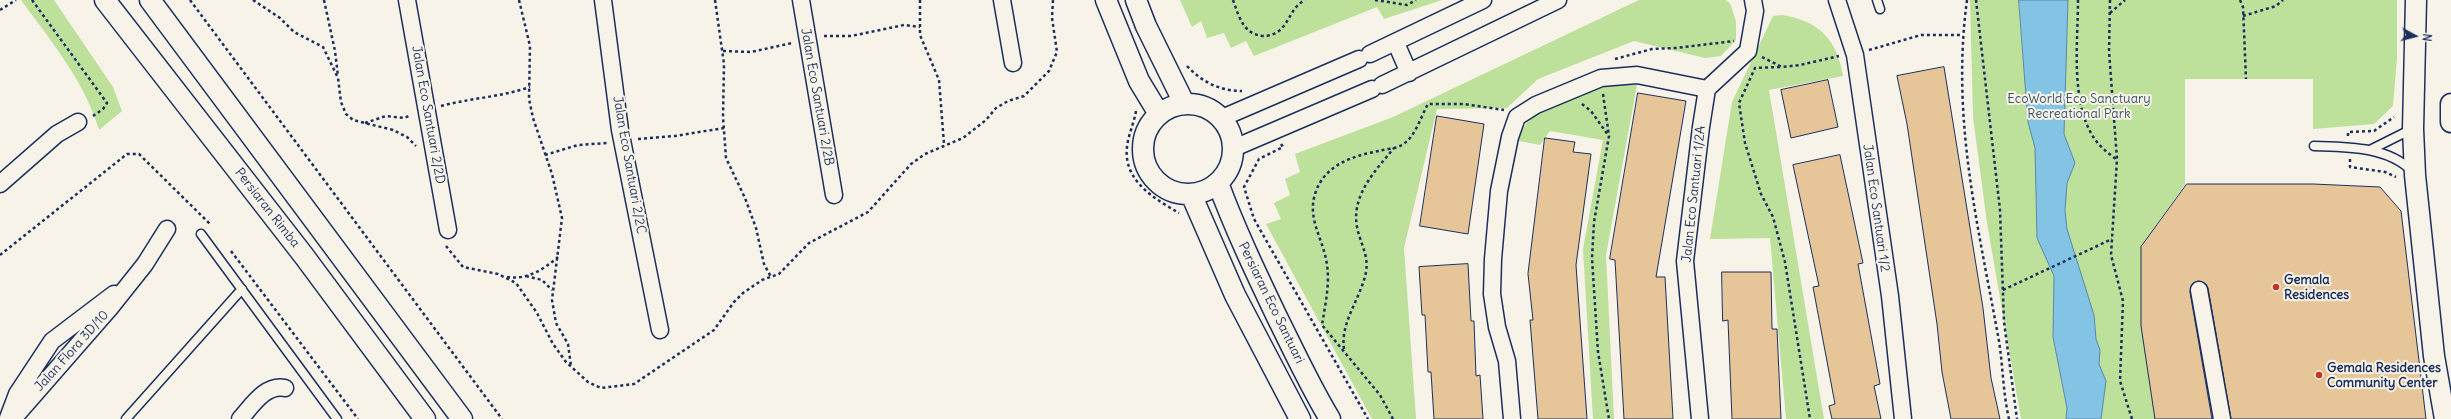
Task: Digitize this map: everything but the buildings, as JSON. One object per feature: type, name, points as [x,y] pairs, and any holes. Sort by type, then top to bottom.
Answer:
[{"type":"street","name":"Persiaran Rimba","points":[[105,0],[304,256],[425,419]]},
{"type":"street","points":[[150,0],[462,419]]},
{"type":"street","name":"Jalan Eco Santuari 2/2D","points":[[407,0],[427,110],[445,236]]},
{"type":"street","name":"Jalan Eco Santuari 2/2C","points":[[603,0],[620,130],[660,330]]},
{"type":"street","name":"Jalan Eco Santuari 2/2B","points":[[801,0],[834,195]]},
{"type":"street","points":[[1002,0],[1013,63]]},
{"type":"street","points":[[1106,0],[1140,81],[1159,114]]},
{"type":"street","points":[[1136,0],[1146,26],[1184,103]]},
{"type":"street","points":[[1222,118],[1396,43],[1483,0]]},
{"type":"street","points":[[1234,148],[1409,73],[1558,0]]},
{"type":"street","points":[[1512,419],[1507,361],[1497,327],[1492,294],[1493,259],[1499,191],[1510,137],[1517,117],[1536,105],[1601,78],[1637,75],[1707,89],[1748,51],[1754,5],[1741,0]]},
{"type":"street","name":"Jalan Eco Santuari 1/2","points":[[1837,0],[1854,54],[1890,296],[1903,419]]},
{"type":"street","points":[[2416,0],[2413,128],[2415,175],[2434,356],[2445,419]]},
{"type":"street","points":[[1396,43],[1409,73]]},
{"type":"street","name":"Jalan Eco Santuari 1/2A","points":[[1700,419],[1685,261],[1707,89]]},
{"type":"street","points":[[1184,103],[1198,104],[1211,109],[1222,118],[1228,127],[1234,148],[1230,168],[1218,183],[1206,191],[1191,194],[1177,193],[1164,188],[1154,178],[1146,166],[1143,152],[1144,138],[1149,125],[1159,114],[1171,106],[1184,103]]},
{"type":"street","points":[[2451,104],[2451,122]]},
{"type":"street","points":[[0,184],[57,134],[78,122]]},
{"type":"street","name":"Persiaran Eco Santuari","points":[[1218,183],[1230,215],[1260,282],[1314,392],[1330,419]]},
{"type":"street","name":"Persiaran Eco Santuari","points":[[1191,194],[1235,295],[1300,419]]},
{"type":"street","name":"Jalan Flora 3D/10","points":[[13,419],[100,320],[145,264],[167,229]]},
{"type":"street","name":"Jalan Flora 3D/10","points":[[8,419],[17,394],[52,341],[130,282]]},
{"type":"street","points":[[2199,290],[2222,419]]},
{"type":"street","points":[[240,419],[265,392],[276,386],[285,388]]},
{"type":"lane","points":[[1877,0],[1880,9]]},
{"type":"lane","points":[[2370,150],[2413,128]]},
{"type":"lane","points":[[2314,146],[2348,147],[2370,150],[2399,162],[2415,175]]},
{"type":"lane","points":[[201,234],[337,419]]},
{"type":"lane","points":[[126,419],[242,289]]},
{"type":"path","points":[[0,10],[16,0]]},
{"type":"path","points":[[32,0],[107,103],[99,112],[78,122]]},
{"type":"path","points":[[190,0],[502,419]]},
{"type":"path","points":[[253,0],[280,18],[294,32],[323,48],[338,78]]},
{"type":"path","points":[[324,0],[335,51],[341,102],[346,114],[353,120],[393,130],[407,137],[417,147],[419,153]]},
{"type":"path","points":[[519,0],[530,46],[532,118],[559,200],[562,218],[558,257],[552,290],[553,313],[568,344],[572,367]]},
{"type":"path","points":[[715,0],[724,64],[723,117],[725,152],[732,173],[745,198],[756,228],[764,264],[771,277]]},
{"type":"path","points":[[920,0],[920,35],[940,80],[944,144]]},
{"type":"path","points":[[505,277],[525,294],[553,344],[572,367],[588,382],[601,388],[634,384],[714,330],[734,302],[743,293],[779,274],[809,242],[868,212],[910,164],[944,144],[963,138],[986,120],[996,108],[1008,101],[1024,96],[1049,71],[1057,52],[1052,18],[1053,0]]},
{"type":"path","points":[[1233,0],[1241,21],[1249,32],[1258,36],[1270,36],[1281,29],[1296,5],[1305,0]]},
{"type":"path","points":[[1375,0],[1407,5],[1416,0]]},
{"type":"path","points":[[1967,0],[1962,34],[1961,94],[1964,140],[1987,286],[1999,342],[2009,419]]},
{"type":"path","points":[[1976,0],[2000,210],[2006,351],[2017,419]]},
{"type":"path","points":[[2078,0],[2078,82],[2082,111],[2087,126],[2094,139],[2117,159]]},
{"type":"path","points":[[2110,0],[2109,50],[2117,159],[2112,239],[2112,265],[2123,301],[2120,381],[2132,419]]},
{"type":"path","points":[[2110,13],[2125,0]]},
{"type":"path","points":[[2240,0],[2246,79]]},
{"type":"path","points":[[2242,16],[2276,6],[2283,0]]},
{"type":"path","points":[[1810,419],[1785,262],[1774,217],[1761,194],[1750,167],[1739,103],[1755,68],[1800,66],[1840,55],[1854,54],[1921,35],[1962,34]]},
{"type":"path","points":[[1609,62],[1629,54],[1652,49],[1676,48],[1736,40],[1748,51],[1782,67]]},
{"type":"path","points":[[1184,62],[1193,72],[1212,85],[1228,91],[1255,90],[1262,101]]},
{"type":"path","points":[[1601,78],[1608,136],[1594,222],[1592,258],[1598,352],[1609,419]]},
{"type":"path","points":[[365,123],[386,116],[404,118],[468,99],[510,94],[530,87]]},
{"type":"path","points":[[1562,94],[1572,102],[1583,104],[1591,111],[1608,136]]},
{"type":"path","points":[[1393,419],[1380,395],[1322,325],[1328,266],[1314,225],[1312,211],[1315,193],[1323,177],[1336,164],[1365,154],[1400,146],[1413,135],[1428,104],[1464,104],[1505,110],[1512,108]]},
{"type":"path","points":[[2348,147],[2348,132],[2374,131],[2393,119],[2397,113]]},
{"type":"path","points":[[1276,131],[1283,147],[1259,159],[1244,187],[1254,219],[1368,419]]},
{"type":"path","points":[[1344,350],[1342,337],[1366,271],[1365,248],[1357,228],[1358,204],[1363,189],[1395,147]]},
{"type":"path","points":[[0,255],[127,154],[139,154],[212,226]]},
{"type":"path","points":[[445,236],[463,267],[505,277],[525,276],[542,280],[552,290]]},
{"type":"path","points":[[2003,290],[2112,239]]},
{"type":"path","points":[[226,244],[358,419]]},
{"type":"path","points":[[525,276],[543,269],[558,257]]},
{"type":"green space","points":[[21,0],[54,0],[113,87],[122,111],[99,130],[85,95],[66,62]]},
{"type":"green space","points":[[1180,0],[1442,0],[1384,19],[1377,7],[1254,56],[1246,41],[1231,48],[1224,33],[1207,38],[1201,21],[1192,27]]},
{"type":"green space","points":[[1639,0],[1725,0],[1730,3],[1736,21],[1736,40],[1721,56],[1705,58],[1634,41],[1538,79],[1507,108],[1437,109],[1404,248],[1416,419],[1372,419],[1266,224],[1281,219],[1274,203],[1290,195],[1285,179],[1300,172],[1295,154],[1393,117]]},
{"type":"green space","name":"EcoWorld Eco Sanctuary Recreational Park","points":[[1970,0],[2397,0],[2397,58],[2393,106],[2374,124],[2313,129],[2313,79],[2185,79],[2185,184],[2141,247],[2141,326],[2155,419],[2021,419],[1987,223],[1973,117]]},
{"type":"green space","points":[[1782,15],[1806,22],[1816,27],[1824,34],[1831,42],[1836,52],[1843,76],[1769,90],[1824,419],[1786,419],[1770,238],[1710,239],[1732,102],[1773,16]]},
{"type":"green space","points":[[1619,82],[1637,85],[1606,255],[1614,419],[1593,419],[1583,249],[1603,140],[1550,131],[1540,145],[1519,141],[1524,127],[1533,116],[1545,107],[1559,100]]},
{"type":"water","points":[[2019,0],[2068,0],[2064,134],[2075,163],[2067,183],[2065,211],[2067,229],[2094,315],[2096,339],[2100,350],[2099,364],[2106,381],[2101,419],[2066,419],[2067,408],[2053,337],[2054,276],[2037,238],[2035,148],[2028,122]]},
{"type":"place","name":"Gemala Residences","points":[[2276,287]]},
{"type":"place","name":"Gemala Residences Community Center","points":[[2319,375]]}]
